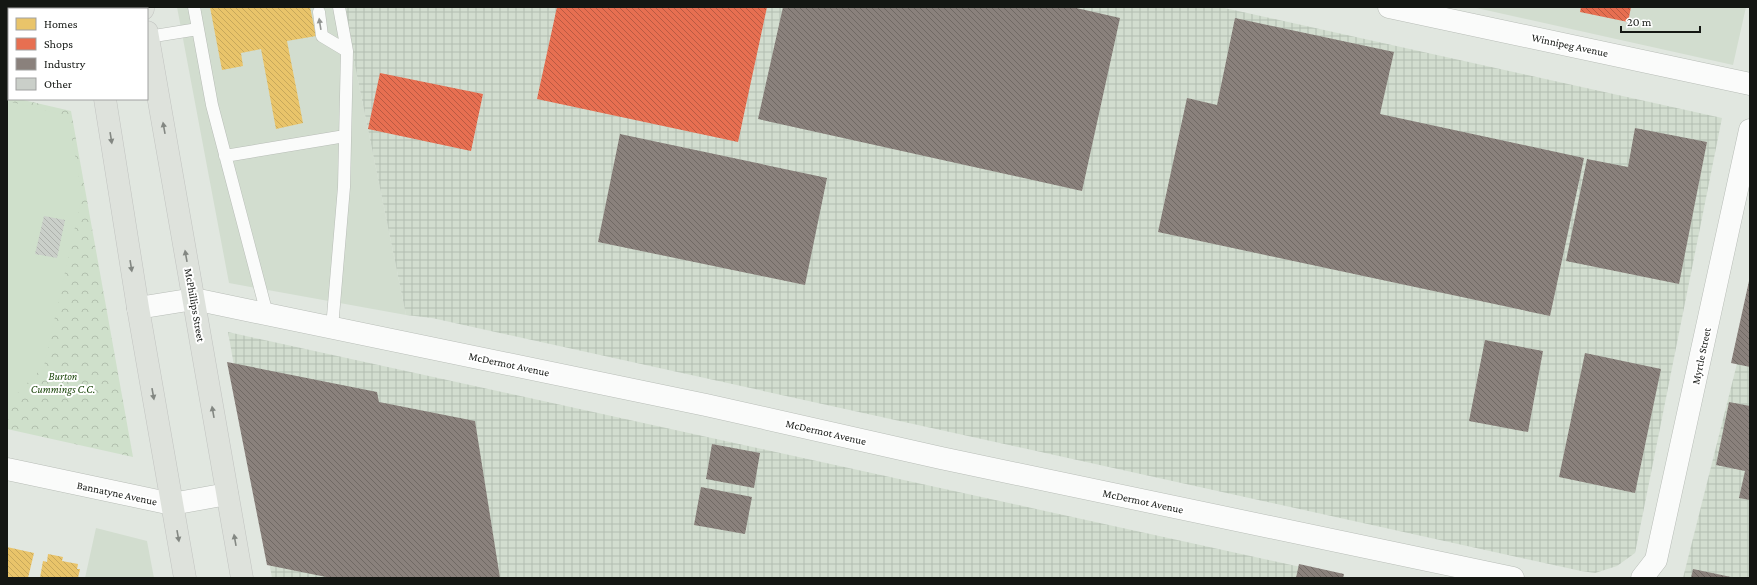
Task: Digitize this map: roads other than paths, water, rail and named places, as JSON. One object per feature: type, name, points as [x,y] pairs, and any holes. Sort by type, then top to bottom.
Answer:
[{"type":"main road","name":"McPhillips Street","points":[[148,45],[150,64],[194,299],[242,578]]},
{"type":"main road","points":[[104,100],[138,308],[185,578]]},
{"type":"street","name":"Winnipeg Avenue","points":[[1389,7],[1425,11],[1750,84]]},
{"type":"street","name":"Myrtle Street","points":[[1642,578],[1656,560],[1750,130]]},
{"type":"street","name":"McDermot Avenue","points":[[138,308],[194,299],[706,405],[941,458],[1513,578]]},
{"type":"street","name":"Bannatyne Avenue","points":[[7,469],[172,504],[227,494]]},
{"type":"lane","points":[[194,7],[212,105],[267,314]]},
{"type":"lane","points":[[332,328],[344,187],[346,51],[339,7]]},
{"type":"lane","points":[[318,12],[322,36],[346,51]]},
{"type":"lane","points":[[148,35],[198,29]]},
{"type":"lane","points":[[225,156],[345,136]]},
{"type":"park label","name":"Burton Cummings C.C.","points":[[63,382]]}]
